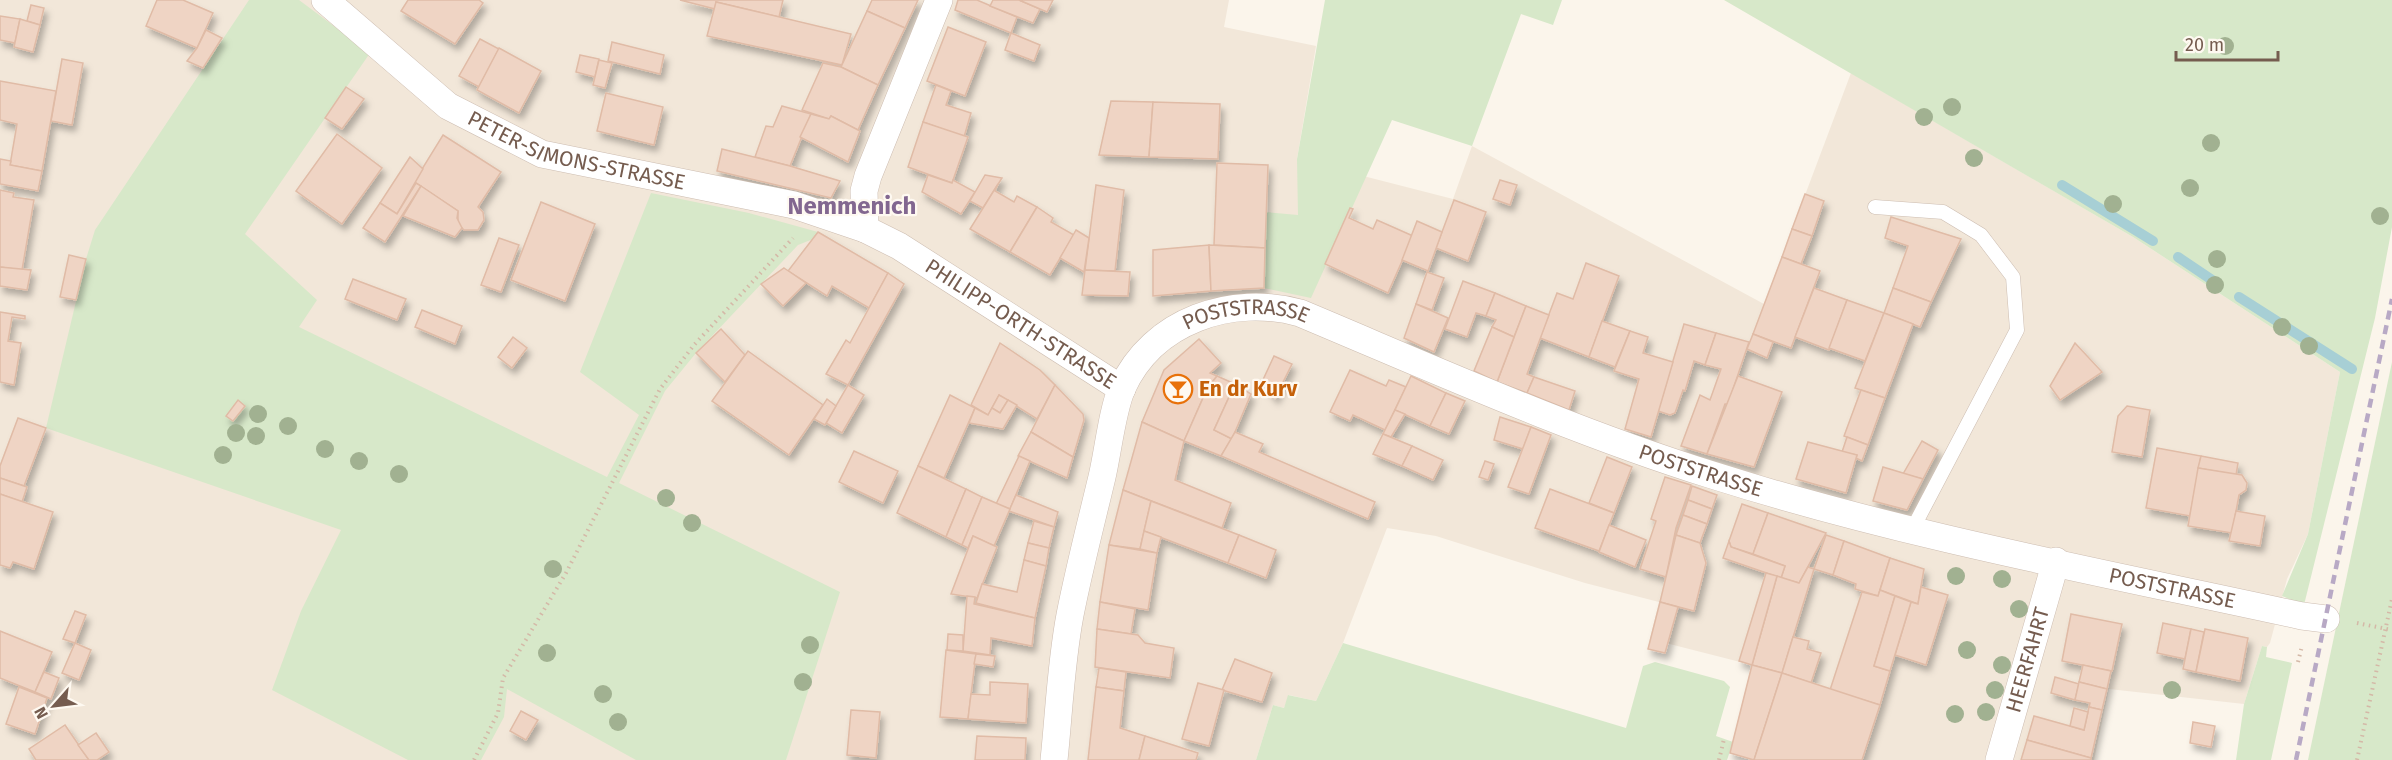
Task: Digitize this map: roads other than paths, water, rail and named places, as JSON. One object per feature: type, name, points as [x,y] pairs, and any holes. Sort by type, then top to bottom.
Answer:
[{"type":"street","name":"PETER-SIMONS-STRASSE","points":[[325,0],[448,106],[542,154],[794,205],[865,229]]},
{"type":"street","points":[[865,229],[864,191],[868,176],[939,0]]},
{"type":"street","name":"PHILIPP-ORTH-STRASSE","points":[[865,229],[899,246],[1122,389],[1069,617],[1054,760]]},
{"type":"street","name":"POSTSTRASSE","points":[[1122,389],[1144,356],[1178,327],[1228,309],[1277,308],[1300,313],[1471,386],[1660,459],[1754,487],[1912,530],[2294,614],[2326,619]]},
{"type":"street","name":"HEERFAHRT","points":[[1999,760],[2056,561]]},
{"type":"lane","points":[[1875,207],[1943,212],[1981,235],[2013,277],[2017,330],[1912,530]]},
{"type":"waterway","points":[[2062,185],[2153,241]]},
{"type":"waterway","points":[[2178,257],[2218,284]]},
{"type":"waterway","points":[[2239,297],[2352,369]]},
{"type":"railway","points":[[2296,760],[2392,299]]},
{"type":"place","name":"En dr Kurv","points":[[1178,389]]},
{"type":"district","name":"Nemmenich","points":[[852,206]]}]
